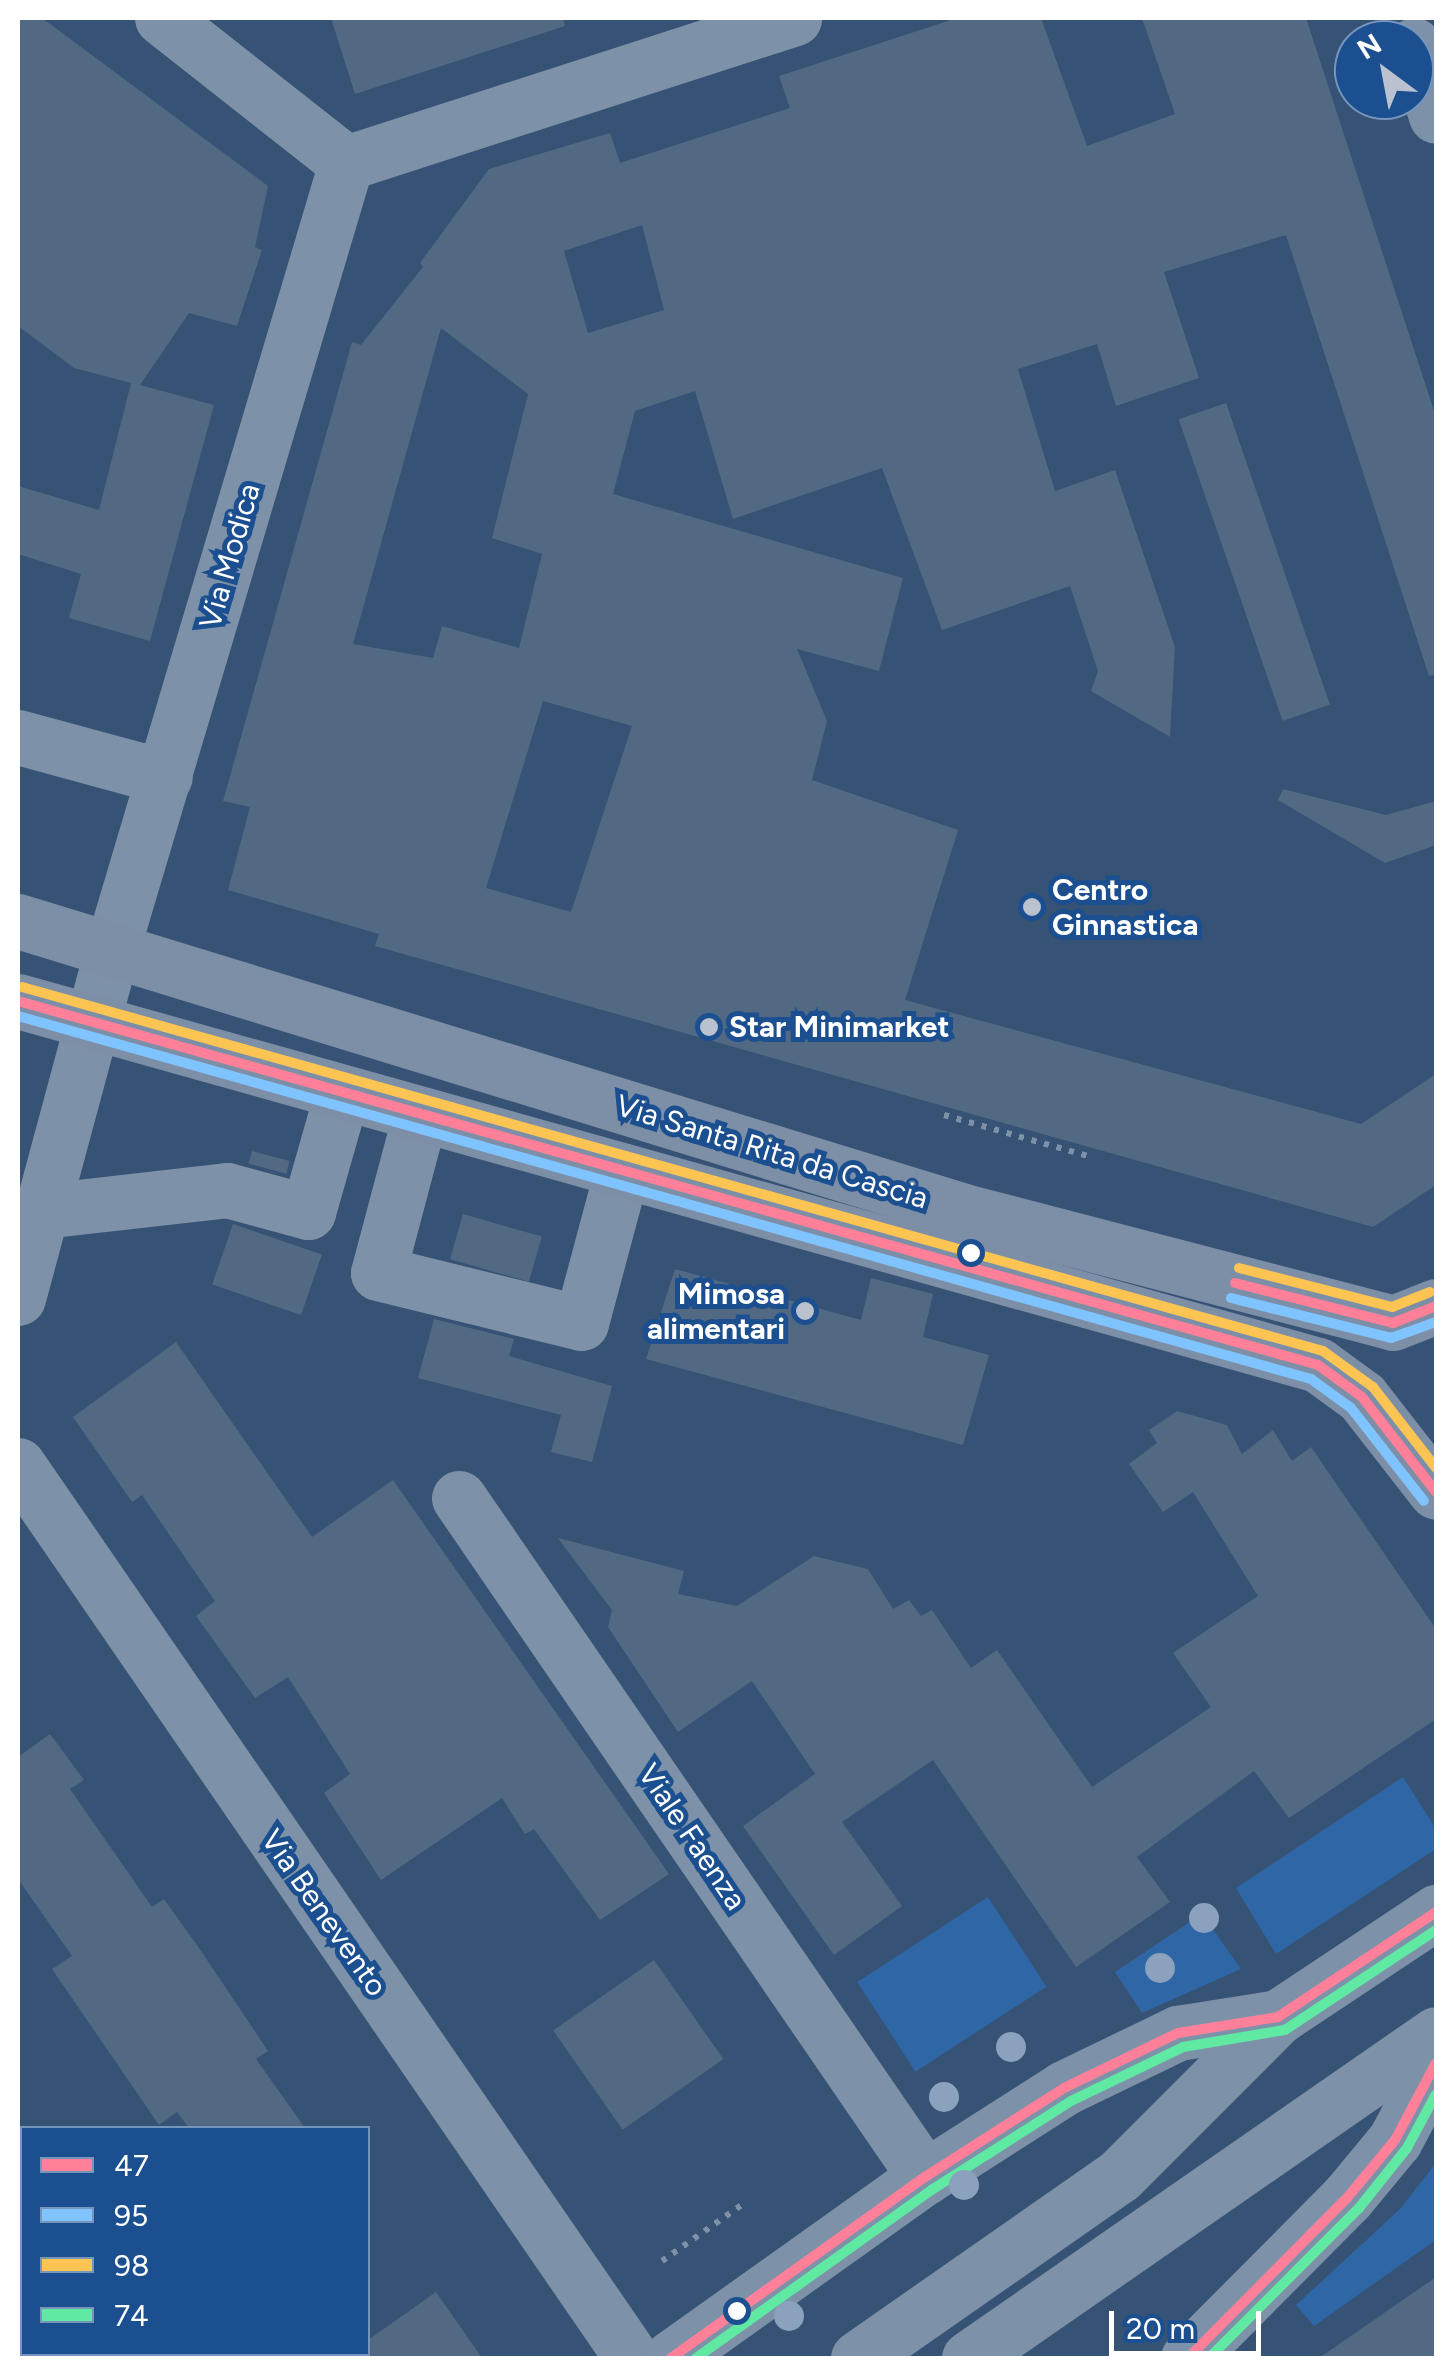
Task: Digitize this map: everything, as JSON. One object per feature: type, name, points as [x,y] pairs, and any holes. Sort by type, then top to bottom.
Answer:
[{"type":"main road","name":"Via Santa Rita da Cascia","points":[[18,921],[964,1211],[1393,1323],[1436,1306]]},
{"type":"main road","name":"Via Santa Rita da Cascia","points":[[18,1001],[1318,1365],[1362,1397],[1436,1492]]},
{"type":"street","points":[[162,18],[346,163],[794,18]]},
{"type":"street","name":"Via Modica","points":[[112,949],[346,163]]},
{"type":"street","points":[[18,737],[165,777]]},
{"type":"street","points":[[18,1298],[112,949]]},
{"type":"street","points":[[42,1210],[228,1190],[308,1212],[342,1093]]},
{"type":"street","points":[[420,1115],[378,1273],[582,1323],[622,1170]]},
{"type":"street","name":"Via Benevento","points":[[18,1466],[632,2358]]},
{"type":"street","name":"Viale Faenza","points":[[459,1498],[925,2177]]},
{"type":"street","points":[[858,2358],[1119,2176],[1278,2017],[1436,1912]]},
{"type":"street","points":[[671,2358],[925,2177],[1064,2088],[1178,2033],[1278,2017]]},
{"type":"street","points":[[969,2358],[1436,2034]]},
{"type":"street","points":[[1188,2358],[1347,2198],[1395,2140],[1436,2063]]},
{"type":"path","points":[[944,1114],[1091,1157]]},
{"type":"path","points":[[662,2261],[743,2204]]},
{"type":"shaded area","points":[[1403,1777],[1436,1829],[1436,1849],[1276,1954],[1236,1888]]},
{"type":"shaded area","points":[[988,1897],[1046,1987],[915,2072],[857,1982]]},
{"type":"shaded area","points":[[1202,1914],[1241,1969],[1142,2013],[1115,1972]]},
{"type":"shaded area","points":[[1436,2163],[1436,2240],[1314,2326],[1296,2305],[1400,2209]]},
{"type":"building","points":[[18,18],[42,18],[268,186],[255,247],[262,250],[237,326],[189,313],[140,385],[214,405],[150,641],[69,618],[81,574],[18,554],[18,486],[99,510],[131,383],[74,368],[18,326]]},
{"type":"building","points":[[331,18],[563,18],[565,26],[355,94]]},
{"type":"building","points":[[957,18],[1041,18],[1087,146],[1175,114],[1142,18],[1306,18],[1334,104],[1334,120],[1339,120],[1436,417],[1436,675],[1429,676],[1286,235],[1164,272],[1199,378],[1116,406],[1097,344],[1018,369],[1055,491],[1115,470],[1175,647],[1170,737],[1091,691],[1098,671],[1070,586],[942,630],[882,468],[733,519],[695,391],[635,411],[613,494],[903,578],[879,671],[797,649],[827,721],[812,780],[958,830],[905,1000],[1361,1124],[1436,1074],[1436,1185],[1373,1227],[375,946],[379,934],[228,890],[250,807],[223,801],[352,342],[361,345],[423,267],[420,263],[489,169],[610,133],[620,163],[790,108],[779,76]],"holes":[[[642,225],[664,310],[588,333],[564,251]],[[441,328],[528,394],[492,538],[542,554],[519,648],[442,626],[433,658],[353,644]],[[543,701],[632,726],[571,912],[486,888]]]},
{"type":"building","points":[[1226,403],[1330,705],[1283,721],[1179,419]]},
{"type":"building","points":[[1283,789],[1386,815],[1436,801],[1436,845],[1385,863],[1278,800]]},
{"type":"building","points":[[252,1151],[290,1161],[286,1174],[249,1164]]},
{"type":"building","points":[[463,1214],[542,1237],[529,1282],[450,1259]]},
{"type":"building","points":[[233,1224],[322,1255],[301,1315],[212,1285]]},
{"type":"building","points":[[675,1269],[861,1320],[871,1278],[933,1294],[923,1337],[989,1355],[963,1445],[646,1359]]},
{"type":"building","points":[[434,1319],[514,1339],[509,1356],[612,1386],[592,1462],[551,1452],[561,1415],[418,1378]]},
{"type":"building","points":[[176,1342],[312,1537],[393,1480],[669,1874],[600,1920],[534,1829],[525,1834],[502,1798],[381,1880],[324,1793],[350,1774],[288,1677],[255,1698],[196,1616],[215,1601],[142,1495],[132,1502],[73,1417]]},
{"type":"building","points":[[1177,1411],[1227,1425],[1242,1454],[1273,1430],[1292,1461],[1311,1447],[1436,1629],[1436,1719],[1289,1818],[1254,1771],[1137,1857],[1170,1902],[1076,1967],[933,1760],[842,1822],[902,1906],[834,1955],[743,1826],[815,1774],[752,1681],[678,1732],[608,1627],[612,1610],[558,1538],[684,1571],[678,1594],[737,1606],[814,1556],[868,1569],[893,1609],[909,1600],[921,1616],[932,1610],[971,1668],[997,1650],[1092,1787],[1211,1707],[1173,1653],[1258,1596],[1193,1492],[1163,1512],[1129,1464],[1157,1443],[1149,1430]]},
{"type":"building","points":[[50,1734],[84,1780],[70,1789],[152,1907],[164,1899],[199,1948],[268,2051],[256,2059],[304,2126],[188,2126],[177,2112],[159,2125],[52,1969],[72,1956],[18,1879],[18,1757]]},
{"type":"building","points":[[654,1960],[723,2059],[623,2130],[553,2031]]},
{"type":"building","points":[[1436,2277],[1436,2358],[1319,2358]]},
{"type":"building","points":[[436,2292],[482,2358],[341,2358],[370,2356],[370,2339]]},
{"type":"transit line","name":"98","points":[[22,987],[1323,1351],[1373,1387],[1436,1468]]},
{"type":"transit line","name":"47","points":[[18,1001],[1318,1365],[1362,1397],[1436,1492]]},
{"type":"transit line","name":"95","points":[[18,1016],[1311,1379],[1351,1408],[1424,1501]]},
{"type":"transit line","name":"98","points":[[1239,1268],[1392,1307],[1430,1292]]},
{"type":"transit line","name":"47","points":[[1235,1283],[1393,1323],[1436,1306]]},
{"type":"transit line","name":"95","points":[[1231,1298],[1391,1338],[1436,1322]]},
{"type":"transit line","name":"47","points":[[671,2358],[925,2177],[1064,2088],[1178,2033],[1278,2017],[1436,1912]]},
{"type":"transit line","name":"74","points":[[696,2358],[933,2189],[1071,2101],[1183,2047],[1285,2030],[1436,1930]]},
{"type":"transit line","name":"47","points":[[1188,2358],[1347,2198],[1395,2140],[1436,2063]]},
{"type":"transit line","name":"74","points":[[1209,2358],[1359,2208],[1407,2148],[1436,2094]]},
{"type":"place","name":"Centro Ginnastica","points":[[1032,907]]},
{"type":"place","name":"Star Minimarket","points":[[709,1027]]},
{"type":"place","name":"Mimosa alimentari","points":[[805,1311]]}]
